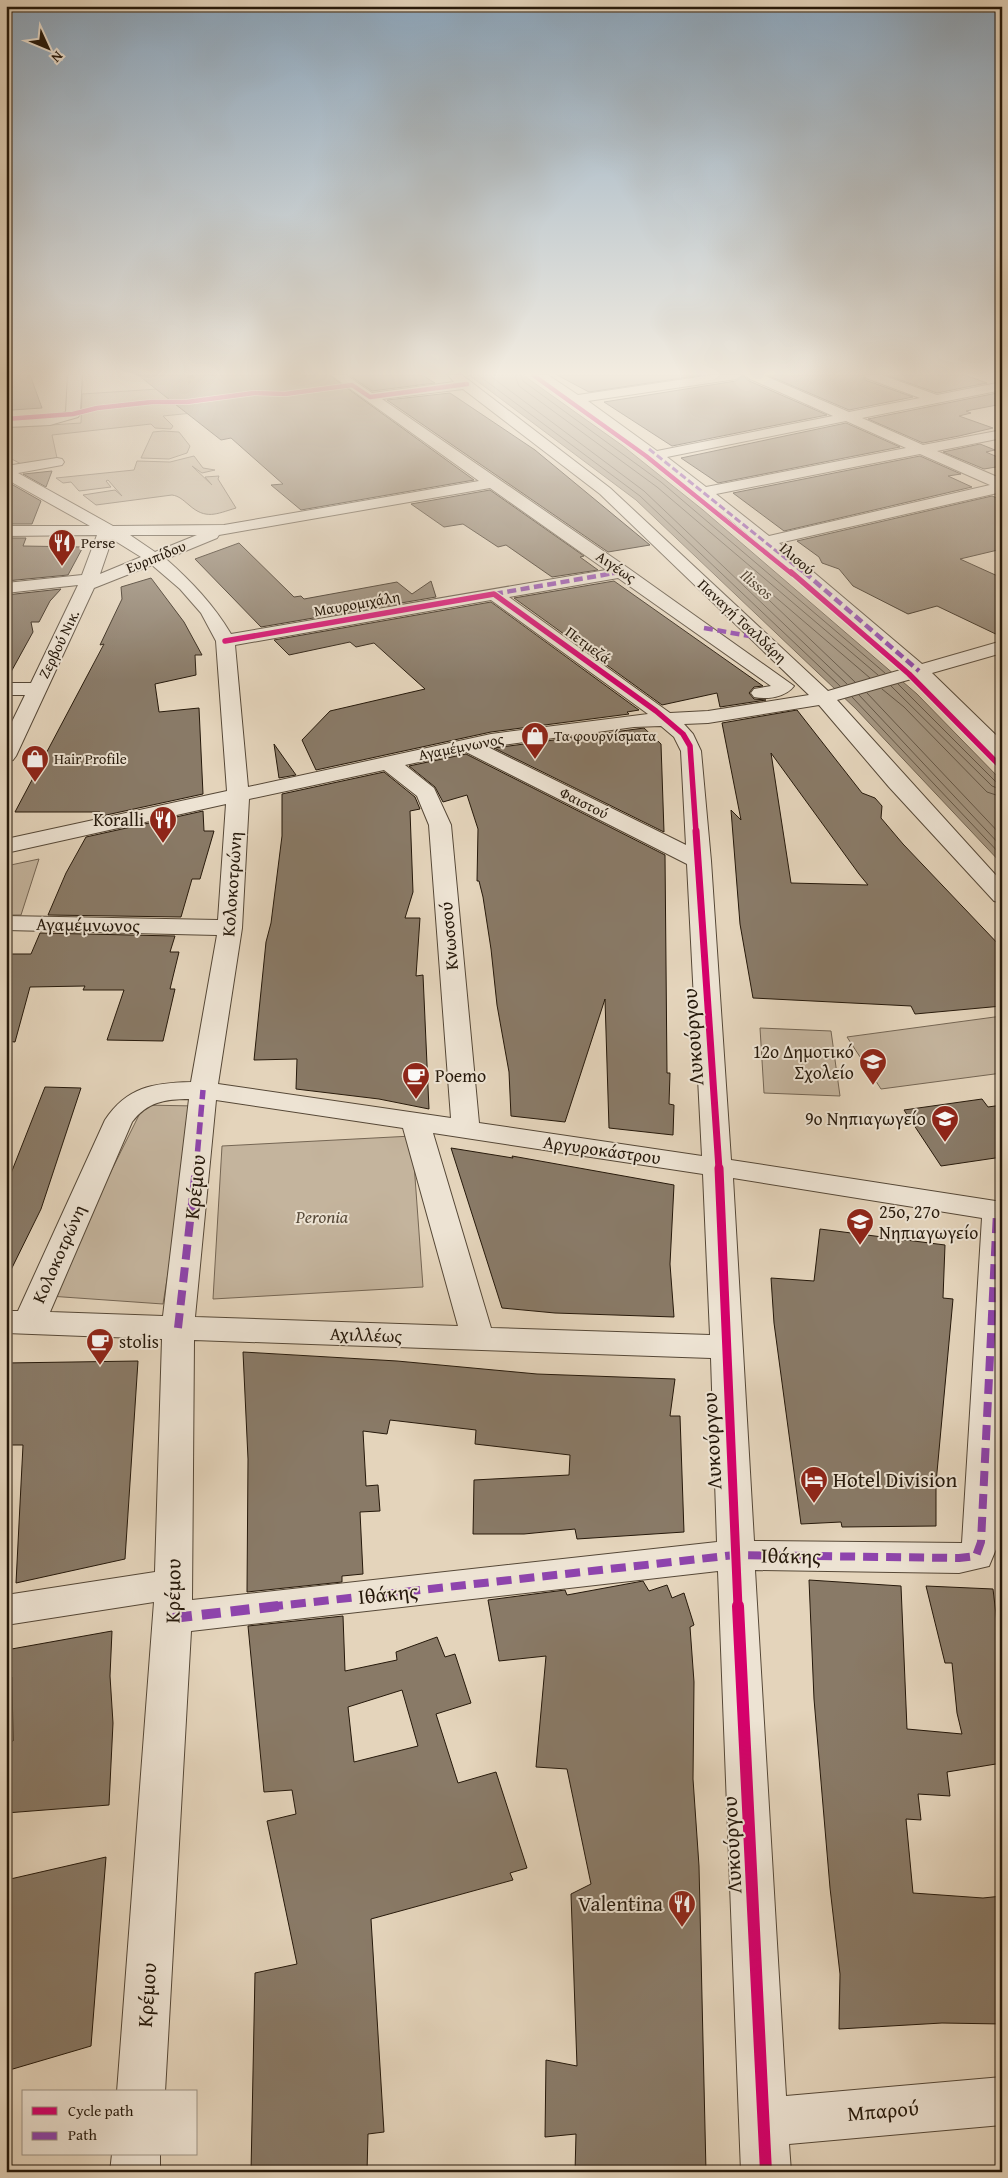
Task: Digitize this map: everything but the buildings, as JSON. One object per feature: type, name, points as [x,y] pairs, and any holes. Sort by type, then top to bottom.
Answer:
[{"type":"street","name":"Κολοκοτρώνη","points":[[13,477],[155,558],[184,582],[217,623],[225,641],[238,794],[230,928],[203,1090],[155,1093],[139,1099],[127,1108],[119,1120],[18,1322]]},
{"type":"street","name":"Αιγέως","points":[[483,477],[784,686],[779,690],[660,715]]},
{"type":"street","name":"Παναγή Τσαλδάρη","points":[[586,477],[604,491],[831,697],[897,782],[1002,896]]},
{"type":"street","name":"Ιλισού","points":[[684,477],[767,541],[911,674],[1002,753]]},
{"type":"street","points":[[704,492],[784,477]]},
{"type":"street","points":[[982,477],[1002,486]]},
{"type":"street","name":"Ευριπίδου","points":[[6,531],[224,530],[492,483]]},
{"type":"street","points":[[767,541],[1002,486]]},
{"type":"street","name":"Ζερβού Νικ.","points":[[6,756],[88,582],[107,530]]},
{"type":"street","name":"Ευριπίδου","points":[[6,588],[88,582],[155,558],[224,530]]},
{"type":"street","name":"Μαυρομιχάλη","points":[[225,641],[622,572]]},
{"type":"street","name":"Πετμεζά","points":[[494,594],[660,715]]},
{"type":"street","name":"Αγαμέμνωνος","points":[[6,846],[469,744],[634,721],[660,715],[708,717],[831,697],[1002,647]]},
{"type":"street","points":[[6,689],[38,689]]},
{"type":"street","name":"Λυκούργου","points":[[660,715],[683,734],[690,746],[700,861],[718,1167],[725,1347],[766,2172]]},
{"type":"street","name":"Φαιστού","points":[[469,744],[700,861]]},
{"type":"street","name":"Κνωσσού","points":[[388,762],[426,793],[440,825],[466,1130]]},
{"type":"street","name":"Αγαμέμνωνος","points":[[6,923],[230,928]]},
{"type":"street","name":"Αργυροκάστρου","points":[[203,1090],[718,1167],[999,1212]]},
{"type":"street","name":"Κρέμου","points":[[141,2090],[173,1601],[178,1328],[202,1115],[203,1090]]},
{"type":"street","points":[[414,1121],[478,1339]]},
{"type":"street","name":"Ιθάκης","points":[[6,1610],[173,1601],[735,1555],[959,1558],[976,1556],[981,1542],[999,1212]]},
{"type":"street","name":"Αχιλλέως","points":[[18,1322],[725,1347]]},
{"type":"street","name":"Μπαρού","points":[[763,2122],[1002,2101]]},
{"type":"street","points":[[135,2172],[136,2156]]},
{"type":"green space","points":[[203,477],[212,485],[205,477],[219,477],[218,479],[236,508],[217,514],[201,513],[181,498],[172,495],[96,505],[83,495],[115,490],[122,496],[108,480],[106,481],[111,487],[79,491],[71,482],[63,483],[56,478]]},
{"type":"green space","points":[[39,859],[21,915],[6,915],[6,866]]},
{"type":"green space","points":[[1002,1016],[1002,1073],[881,1089],[847,1037]]},
{"type":"green space","points":[[760,1028],[831,1031],[840,1096],[764,1093]]},
{"type":"green space","points":[[144,1105],[195,1106],[163,1304],[49,1296]]},
{"type":"green space","name":"Peronia","points":[[412,1136],[423,1287],[213,1299],[222,1146]]},
{"type":"water","name":"Ilissos","points":[[605,477],[661,477],[703,510],[917,694],[1002,781],[1002,864],[856,709],[636,500]]},
{"type":"marked path","points":[[684,477],[767,541],[919,671]]},
{"type":"marked path","points":[[494,594],[622,572]]},
{"type":"marked path","points":[[704,628],[736,632],[761,638]]},
{"type":"marked path","points":[[178,1328],[202,1115],[203,1090]]},
{"type":"marked path","points":[[173,1618],[735,1555],[959,1558],[976,1556],[981,1542],[997,1212]]},
{"type":"cycle path","points":[[672,477],[760,546],[909,674],[1002,768]]},
{"type":"cycle path","points":[[225,641],[494,594],[656,711],[683,734],[690,746],[719,1167],[735,1555],[766,2172]]},
{"type":"place","name":"Perse","points":[[62,567]]},
{"type":"place","name":"Τα φουρνίσματα","points":[[535,760]]},
{"type":"place","name":"Hair Profile","points":[[35,783]]},
{"type":"place","name":"Koralli","points":[[163,844]]},
{"type":"place","name":"12ο Δημοτικό Σχολείο","points":[[873,1086]]},
{"type":"place","name":"Poemo","points":[[416,1100]]},
{"type":"place","name":"9ο Νηπιαγωγείο","points":[[945,1143]]},
{"type":"place","name":"25ο, 27ο Νηπιαγωγείο","points":[[860,1246]]},
{"type":"place","name":"stolis","points":[[100,1366]]},
{"type":"place","name":"Hotel Division","points":[[814,1504]]},
{"type":"place","name":"Valentina","points":[[682,1928]]}]
